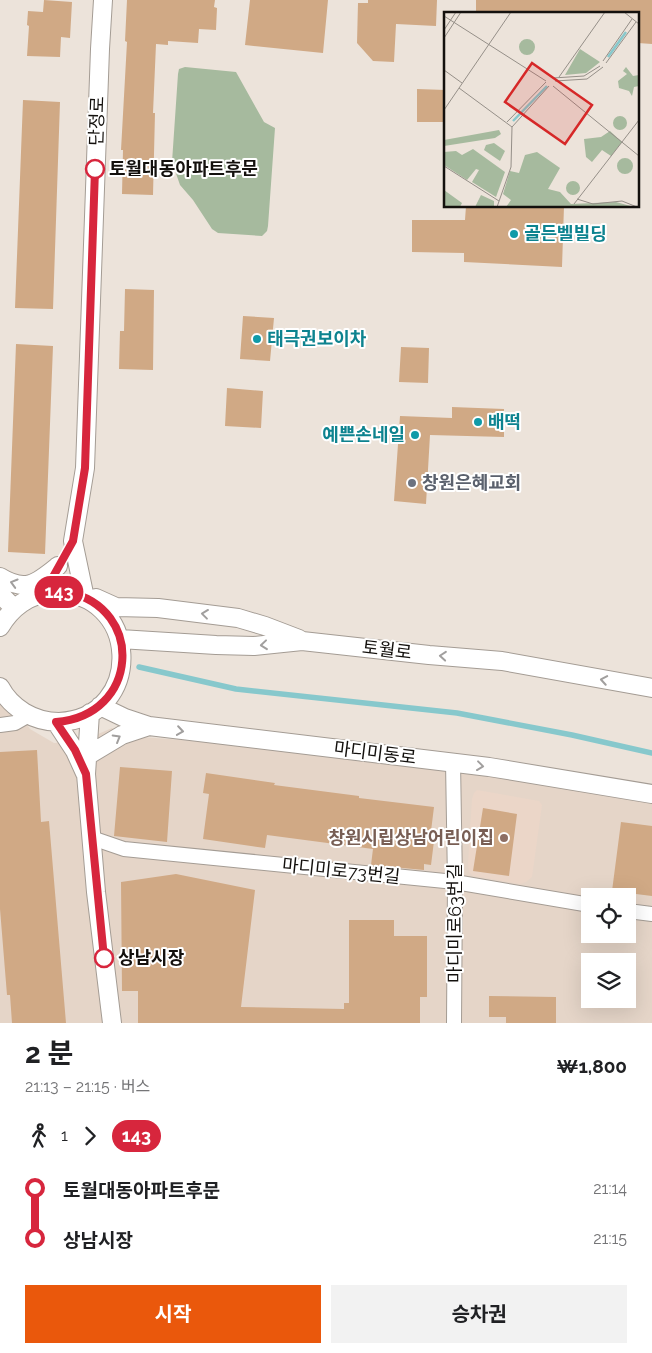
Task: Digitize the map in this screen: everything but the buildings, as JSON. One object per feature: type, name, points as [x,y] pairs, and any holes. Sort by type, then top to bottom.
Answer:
[{"type":"street","name":"단정로","points":[[84,594],[73,541],[85,468],[103,0]]},
{"type":"street","name":"단정로","points":[[44,593],[73,541]]},
{"type":"street","points":[[0,577],[18,586],[37,582],[58,566]]},
{"type":"street","points":[[0,626],[14,608],[28,598],[44,593],[65,592],[84,594],[116,607],[158,608],[238,618],[302,640]]},
{"type":"street","points":[[0,594],[14,608]]},
{"type":"street","points":[[0,688],[13,704],[30,715],[42,720],[56,722],[79,718],[95,710],[112,692],[120,676],[123,657],[120,639],[115,626],[107,614],[84,594]]},
{"type":"street","name":"토월로","points":[[120,639],[254,646],[302,640],[429,655],[502,661],[652,688]]},
{"type":"street","points":[[95,710],[87,756],[86,774],[96,892],[112,1023]]},
{"type":"street","name":"마디미동로","points":[[95,710],[149,726],[453,762],[652,794]]},
{"type":"street","points":[[0,725],[15,723],[30,715]]},
{"type":"street","points":[[56,722],[75,750],[86,774]]},
{"type":"street","points":[[87,756],[122,735],[149,726]]},
{"type":"street","name":"마디미로63번길","points":[[453,762],[455,882],[454,1023]]},
{"type":"street","name":"마디미로73번길","points":[[92,838],[124,849],[455,882],[581,903]]},
{"type":"street","points":[[636,912],[652,914]]},
{"type":"shaded area","points":[[0,687],[30,729],[54,743],[82,741],[112,728],[129,736],[420,764],[652,803],[652,1023],[0,1023]]},
{"type":"shaded area","name":"창원시립상남어린이집","points":[[477,790],[539,801],[542,805],[532,877],[526,882],[520,884],[473,876],[469,872],[472,799]]},
{"type":"green space","points":[[185,67],[236,72],[264,122],[275,128],[268,226],[267,231],[262,236],[218,233],[212,229],[193,200],[180,185],[172,162],[178,74],[179,69]]},
{"type":"waterway","points":[[139,667],[236,689],[457,713],[572,735],[652,753]]},
{"type":"bus line","name":"143","points":[[95,169],[85,468],[73,541],[44,593],[65,592],[85,598],[97,605],[107,614],[115,626],[120,639],[123,657],[120,676],[112,692],[100,706],[79,718],[56,722],[75,750],[86,774],[96,892],[104,958]]},
{"type":"place","name":"토월대동아파트후문","points":[[95,169]]},
{"type":"place","name":"골든벨빌딩","points":[[514,234]]},
{"type":"place","name":"태극권보이차","points":[[257,339]]},
{"type":"place","name":"배떡","points":[[478,422]]},
{"type":"place","name":"예쁜손네일","points":[[415,435]]},
{"type":"place","name":"창원은혜교회","points":[[412,483]]},
{"type":"place","name":"창원시립상남어린이집","points":[[504,838]]},
{"type":"place","name":"상남시장","points":[[104,958]]}]
